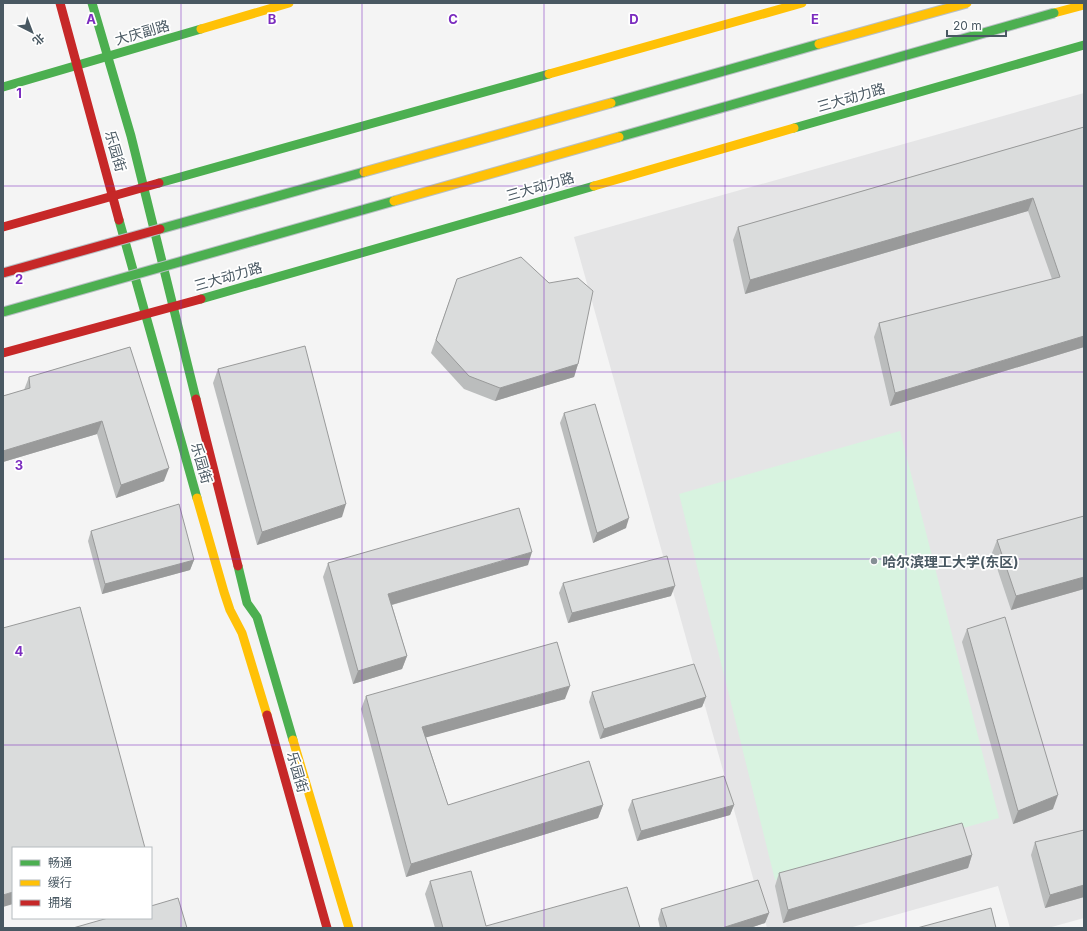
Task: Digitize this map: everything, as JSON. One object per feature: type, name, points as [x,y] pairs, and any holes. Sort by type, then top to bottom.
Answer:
[{"type":"main road","name":"乐园街","points":[[60,3],[114,196],[145,315],[230,610],[242,634],[255,673],[327,928]]},
{"type":"main road","name":"乐园街","points":[[92,3],[131,136],[247,603],[257,617],[349,928]]},
{"type":"main road","name":"大庆副路","points":[[3,87],[289,3]]},
{"type":"main road","points":[[3,227],[802,3]]},
{"type":"main road","points":[[3,273],[967,3]]},
{"type":"main road","points":[[3,312],[1084,5]]},
{"type":"main road","name":"三大动力路","points":[[3,353],[145,315],[1084,45]]},
{"type":"shaded area","name":"哈尔滨理工大学(东区)","points":[[1084,93],[1084,918],[1048,928],[1010,928],[998,886],[849,928],[767,928],[574,237]]},
{"type":"green space","points":[[900,431],[999,818],[775,880],[679,494]]},
{"type":"building","points":[[1084,127],[1084,336],[895,393],[879,323],[1060,277],[1033,198],[750,280],[738,227]]},
{"type":"building","points":[[521,257],[549,283],[578,278],[593,291],[578,364],[500,388],[469,376],[436,340],[457,279]]},
{"type":"building","points":[[305,346],[346,504],[262,532],[218,369]]},
{"type":"building","points":[[130,347],[169,468],[121,485],[102,421],[3,451],[3,396],[30,388],[29,377]]},
{"type":"building","points":[[595,404],[629,518],[597,533],[564,413]]},
{"type":"building","points":[[179,504],[194,560],[105,584],[91,531]]},
{"type":"building","points":[[519,508],[532,552],[388,594],[407,656],[358,671],[328,563]]},
{"type":"building","points":[[1084,516],[1084,577],[1016,596],[997,540]]},
{"type":"building","points":[[667,556],[675,586],[572,613],[563,583]]},
{"type":"building","points":[[80,607],[145,847],[12,847],[12,892],[3,895],[3,628]]},
{"type":"building","points":[[1005,617],[1058,795],[1018,811],[967,629]]},
{"type":"building","points":[[557,642],[570,686],[422,727],[448,805],[589,761],[603,805],[411,864],[366,696]]},
{"type":"building","points":[[694,664],[706,697],[604,729],[592,692]]},
{"type":"building","points":[[724,776],[734,805],[641,831],[632,800]]},
{"type":"building","points":[[962,823],[972,855],[788,910],[779,873]]},
{"type":"building","points":[[1084,830],[1084,885],[1050,895],[1035,842]]},
{"type":"building","points":[[471,871],[486,926],[627,887],[640,928],[443,928],[430,881]]},
{"type":"building","points":[[758,880],[769,913],[722,928],[667,928],[661,909]]},
{"type":"building","points":[[178,898],[187,928],[73,928],[104,919],[152,919],[152,906]]},
{"type":"building","points":[[991,908],[996,928],[917,928]]},
{"type":"traffic: fast","points":[[92,3],[131,136],[196,399]]},
{"type":"traffic: fast","points":[[619,137],[1054,13]]},
{"type":"traffic: fast","points":[[3,87],[201,29]]},
{"type":"traffic: fast","points":[[611,103],[819,44]]},
{"type":"traffic: fast","points":[[794,128],[1084,45]]},
{"type":"traffic: fast","points":[[159,183],[549,74]]},
{"type":"traffic: fast","points":[[160,229],[364,172]]},
{"type":"traffic: fast","points":[[201,299],[594,186]]},
{"type":"traffic: fast","points":[[3,312],[394,201]]},
{"type":"traffic: fast","points":[[119,220],[197,498]]},
{"type":"traffic: fast","points":[[238,566],[247,603],[257,617],[293,740]]},
{"type":"traffic: slow","points":[[201,29],[289,3]]},
{"type":"traffic: slow","points":[[549,74],[802,3]]},
{"type":"traffic: slow","points":[[819,44],[967,3]]},
{"type":"traffic: slow","points":[[1054,13],[1084,5]]},
{"type":"traffic: slow","points":[[364,172],[611,103]]},
{"type":"traffic: slow","points":[[594,186],[794,128]]},
{"type":"traffic: slow","points":[[394,201],[619,137]]},
{"type":"traffic: slow","points":[[197,498],[224,592],[230,610],[242,633],[267,715]]},
{"type":"traffic: slow","points":[[293,740],[349,928]]},
{"type":"traffic: jam","points":[[60,3],[119,220]]},
{"type":"traffic: jam","points":[[3,227],[159,183]]},
{"type":"traffic: jam","points":[[3,273],[160,229]]},
{"type":"traffic: jam","points":[[3,353],[201,299]]},
{"type":"traffic: jam","points":[[196,399],[238,566]]},
{"type":"traffic: jam","points":[[267,715],[327,928]]},
{"type":"place","name":"哈尔滨理工大学(东区)","points":[[874,561]]}]
